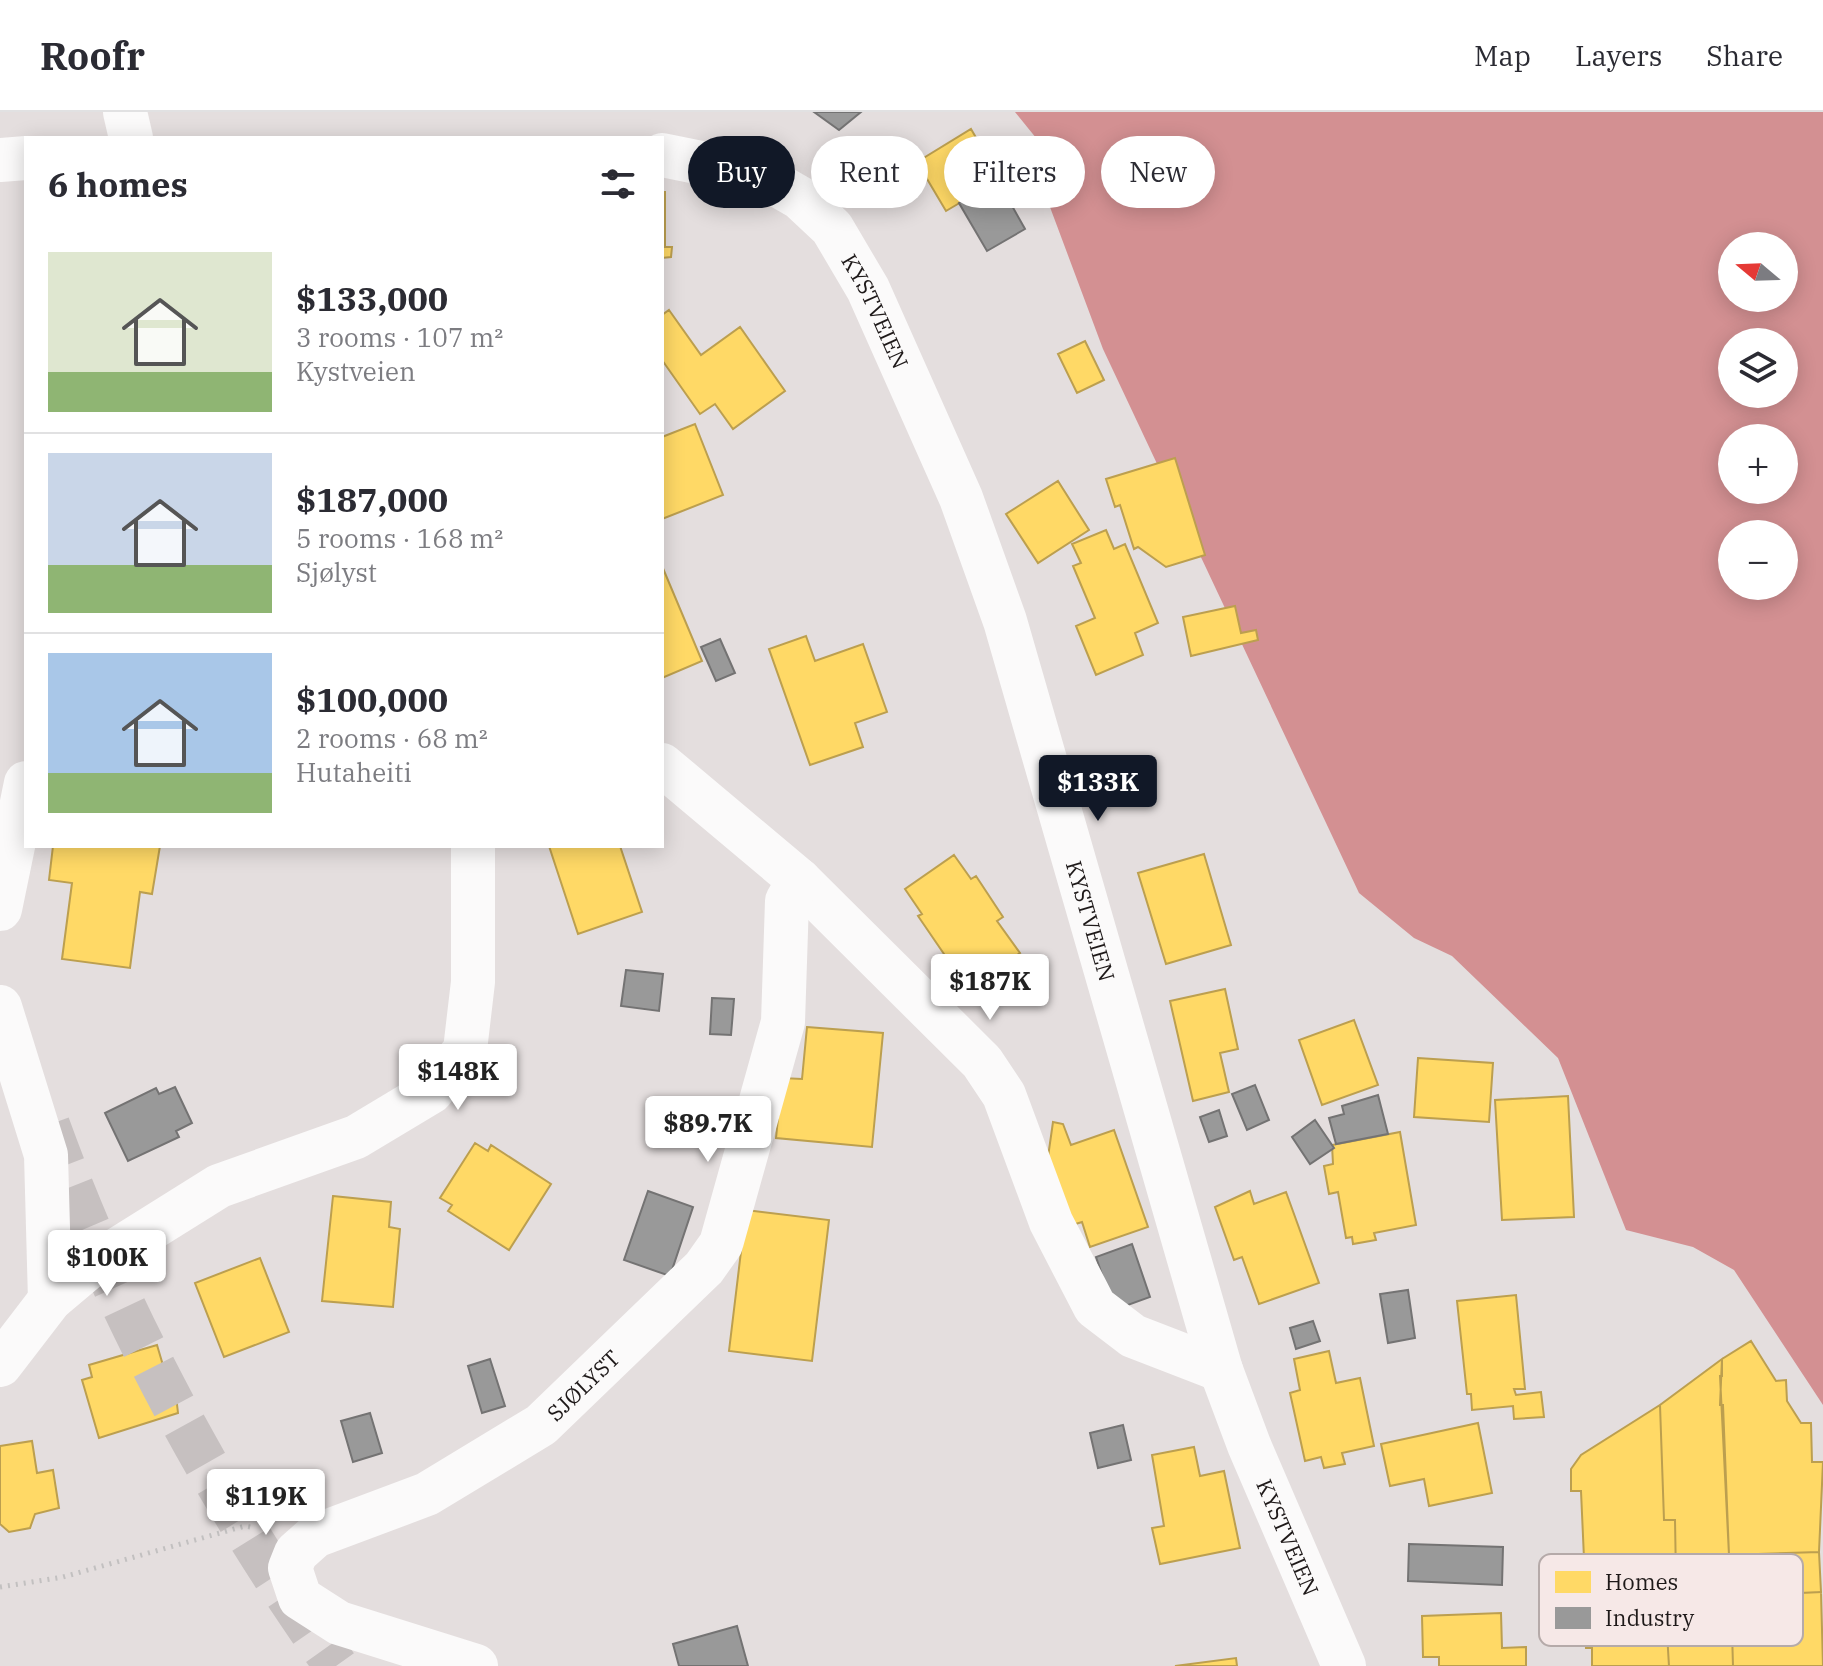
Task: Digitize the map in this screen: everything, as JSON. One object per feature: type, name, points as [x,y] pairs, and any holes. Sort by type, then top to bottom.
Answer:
[{"type":"street","points":[[125,112],[131,136]]},
{"type":"street","name":"KYSTVEIEN","points":[[664,155],[760,175],[800,198],[832,228],[868,289],[961,498],[1005,621],[1221,1370],[1344,1666]]},
{"type":"street","points":[[0,160],[24,158]]},
{"type":"street","points":[[664,767],[799,880],[982,1062],[1004,1095],[1051,1222],[1095,1307],[1133,1336],[1221,1370]]},
{"type":"street","points":[[0,909],[24,793]]},
{"type":"street","points":[[0,1365],[50,1300],[88,1268],[219,1186],[356,1137],[394,1117],[431,1092],[465,1050],[473,982],[473,848]]},
{"type":"street","name":"SJØLYST","points":[[290,1568],[296,1553],[315,1536],[427,1494],[541,1425],[704,1268],[721,1244],[783,1022],[787,901],[799,880]]},
{"type":"street","points":[[0,1007],[46,1155],[50,1300]]},
{"type":"street","points":[[290,1568],[300,1598],[339,1623],[476,1666]]},
{"type":"path","points":[[0,1587],[63,1577],[245,1526],[262,1529],[290,1568]]},
{"type":"shaded area","points":[[1015,112],[1823,112],[1823,1405],[1734,1270],[1693,1247],[1626,1230],[1558,1058],[1452,956],[1414,938],[1359,893],[1103,349],[1050,208],[1085,208],[1085,136],[1034,136]]},
{"type":"building: Homes","points":[[971,129],[975,136],[960,136]]},
{"type":"building: Homes","points":[[944,146],[944,208],[928,181],[928,155]]},
{"type":"building: Homes","points":[[664,192],[665,247],[672,247],[671,257],[664,258]]},
{"type":"building: Homes","points":[[669,310],[701,355],[740,327],[785,391],[733,429],[715,404],[700,414],[664,363],[664,314]]},
{"type":"building: Homes","points":[[1085,341],[1104,380],[1077,393],[1058,354]]},
{"type":"building: Homes","points":[[695,424],[723,495],[664,518],[664,436]]},
{"type":"building: Homes","points":[[1175,458],[1205,555],[1166,567],[1138,547],[1134,549],[1120,505],[1115,507],[1106,479]]},
{"type":"building: Homes","points":[[1058,481],[1089,530],[1038,563],[1006,514]]},
{"type":"building: Homes","points":[[1106,530],[1114,549],[1125,544],[1158,623],[1135,633],[1143,655],[1096,675],[1076,626],[1095,618],[1073,566],[1081,563],[1072,544]]},
{"type":"building: Homes","points":[[664,571],[702,661],[664,677]]},
{"type":"building: Homes","points":[[1235,606],[1241,633],[1256,630],[1258,640],[1191,656],[1183,617]]},
{"type":"building: Homes","points":[[806,636],[815,661],[863,644],[887,712],[855,723],[863,747],[810,765],[769,649]]},
{"type":"building: Homes","points":[[53,848],[160,848],[152,894],[140,892],[130,968],[62,959],[72,883],[49,880]]},
{"type":"building: Homes","points":[[550,848],[621,848],[642,912],[578,934]]},
{"type":"building: Homes","points":[[1204,854],[1231,945],[1166,964],[1138,873]]},
{"type":"building: Homes","points":[[954,855],[971,879],[976,876],[1003,917],[997,921],[1020,953],[968,989],[918,916],[922,914],[905,889]]},
{"type":"building: Homes","points":[[1225,989],[1238,1049],[1220,1053],[1229,1092],[1193,1101],[1170,1001]]},
{"type":"building: Homes","points":[[1354,1020],[1378,1085],[1322,1105],[1299,1040]]},
{"type":"building: Homes","points":[[807,1027],[883,1033],[872,1147],[776,1138],[782,1078],[802,1079]]},
{"type":"building: Homes","points":[[1418,1058],[1493,1063],[1489,1122],[1414,1117]]},
{"type":"building: Homes","points":[[1568,1096],[1574,1217],[1502,1220],[1495,1100]]},
{"type":"building: Homes","points":[[1053,1122],[1063,1124],[1071,1145],[1114,1130],[1148,1227],[1090,1247],[1082,1222],[1069,1226],[1048,1157]]},
{"type":"building: Homes","points":[[1400,1132],[1416,1225],[1374,1233],[1376,1240],[1353,1244],[1352,1237],[1346,1238],[1338,1192],[1329,1194],[1324,1166],[1333,1164],[1332,1145]]},
{"type":"building: Homes","points":[[475,1143],[488,1151],[491,1145],[551,1184],[509,1250],[448,1211],[452,1205],[440,1198]]},
{"type":"building: Homes","points":[[1250,1191],[1254,1204],[1286,1192],[1319,1283],[1259,1304],[1242,1257],[1234,1260],[1215,1207]]},
{"type":"building: Homes","points":[[333,1196],[391,1202],[389,1227],[400,1229],[393,1307],[322,1301]]},
{"type":"building: Homes","points":[[746,1210],[829,1220],[812,1361],[729,1351]]},
{"type":"building: Homes","points":[[260,1258],[289,1332],[224,1357],[195,1283]]},
{"type":"building: Homes","points":[[1516,1295],[1525,1389],[1514,1389],[1516,1395],[1541,1392],[1544,1417],[1514,1419],[1513,1406],[1472,1410],[1471,1394],[1467,1394],[1457,1301]]},
{"type":"building: Homes","points":[[1751,1341],[1776,1381],[1786,1380],[1787,1401],[1801,1423],[1811,1423],[1812,1462],[1823,1462],[1819,1552],[1729,1554],[1720,1376],[1722,1359]]},
{"type":"building: Homes","points":[[157,1345],[170,1389],[175,1387],[178,1413],[99,1438],[82,1380],[92,1377],[89,1365]]},
{"type":"building: Homes","points":[[1329,1351],[1336,1383],[1360,1378],[1374,1446],[1342,1453],[1345,1464],[1324,1468],[1321,1457],[1305,1461],[1290,1393],[1300,1390],[1294,1359]]},
{"type":"building: Homes","points":[[1722,1359],[1720,1405],[1723,1405],[1729,1554],[1676,1554],[1675,1520],[1664,1520],[1660,1405]]},
{"type":"building: Homes","points":[[1660,1405],[1664,1520],[1675,1520],[1676,1554],[1584,1554],[1581,1491],[1571,1491],[1571,1469],[1581,1455]]},
{"type":"building: Homes","points":[[1478,1423],[1492,1493],[1429,1506],[1424,1479],[1390,1486],[1381,1444]]},
{"type":"building: Homes","points":[[32,1441],[37,1473],[53,1470],[59,1508],[35,1514],[30,1528],[9,1532],[0,1524],[0,1446]]},
{"type":"building: Homes","points":[[1194,1447],[1200,1476],[1224,1471],[1240,1548],[1160,1564],[1152,1528],[1164,1526],[1152,1455]]},
{"type":"building: Homes","points":[[1819,1552],[1821,1592],[1803,1593],[1803,1554],[1759,1554]]},
{"type":"building: Homes","points":[[1821,1592],[1823,1666],[1733,1666],[1732,1646],[1803,1646],[1803,1593]]},
{"type":"building: Homes","points":[[1501,1613],[1502,1648],[1526,1647],[1526,1666],[1439,1666],[1439,1657],[1423,1657],[1422,1616]]},
{"type":"building: Homes","points":[[1668,1646],[1732,1646],[1733,1666],[1669,1666]]},
{"type":"building: Homes","points":[[1668,1646],[1669,1666],[1592,1666],[1592,1648],[1586,1648]]},
{"type":"building: Homes","points":[[1236,1658],[1237,1666],[1175,1666]]},
{"type":"building: Industry","points":[[814,112],[861,112],[839,130]]},
{"type":"building: Industry","points":[[962,208],[1013,208],[1025,229],[987,251]]},
{"type":"building: Industry","points":[[720,639],[735,673],[716,681],[701,647]]},
{"type":"building: Industry","points":[[626,970],[663,974],[659,1011],[621,1006]]},
{"type":"building: Industry","points":[[712,998],[734,999],[731,1035],[710,1034]]},
{"type":"building: Industry","points":[[1255,1085],[1269,1120],[1247,1130],[1232,1094]]},
{"type":"building: Industry","points":[[175,1087],[192,1123],[176,1131],[179,1137],[128,1161],[105,1113],[156,1088],[159,1094]]},
{"type":"building: Industry","points":[[1378,1095],[1388,1134],[1336,1144],[1329,1118],[1344,1114],[1342,1106]]},
{"type":"building: Industry","points":[[1219,1110],[1227,1136],[1209,1142],[1200,1117]]},
{"type":"building: Industry","points":[[1315,1120],[1334,1148],[1310,1164],[1292,1137]]},
{"type":"building: Industry","points":[[648,1191],[693,1207],[670,1276],[624,1260]]},
{"type":"building: Industry","points":[[1132,1244],[1150,1297],[1114,1310],[1096,1257]]},
{"type":"building: Industry","points":[[1408,1290],[1415,1338],[1388,1343],[1380,1294]]},
{"type":"building: Industry","points":[[1313,1321],[1320,1341],[1296,1349],[1290,1328]]},
{"type":"building: Industry","points":[[490,1359],[505,1406],[482,1413],[468,1366]]},
{"type":"building: Industry","points":[[370,1413],[382,1453],[353,1462],[341,1421]]},
{"type":"building: Industry","points":[[1123,1425],[1131,1460],[1098,1468],[1090,1433]]},
{"type":"building: Industry","points":[[1409,1544],[1503,1547],[1502,1585],[1408,1581]]},
{"type":"building: Industry","points":[[737,1626],[748,1666],[679,1666],[673,1644]]},
{"type":"tunnel","points":[[48,1125],[106,1267],[174,1405],[251,1539],[336,1666]]}]
